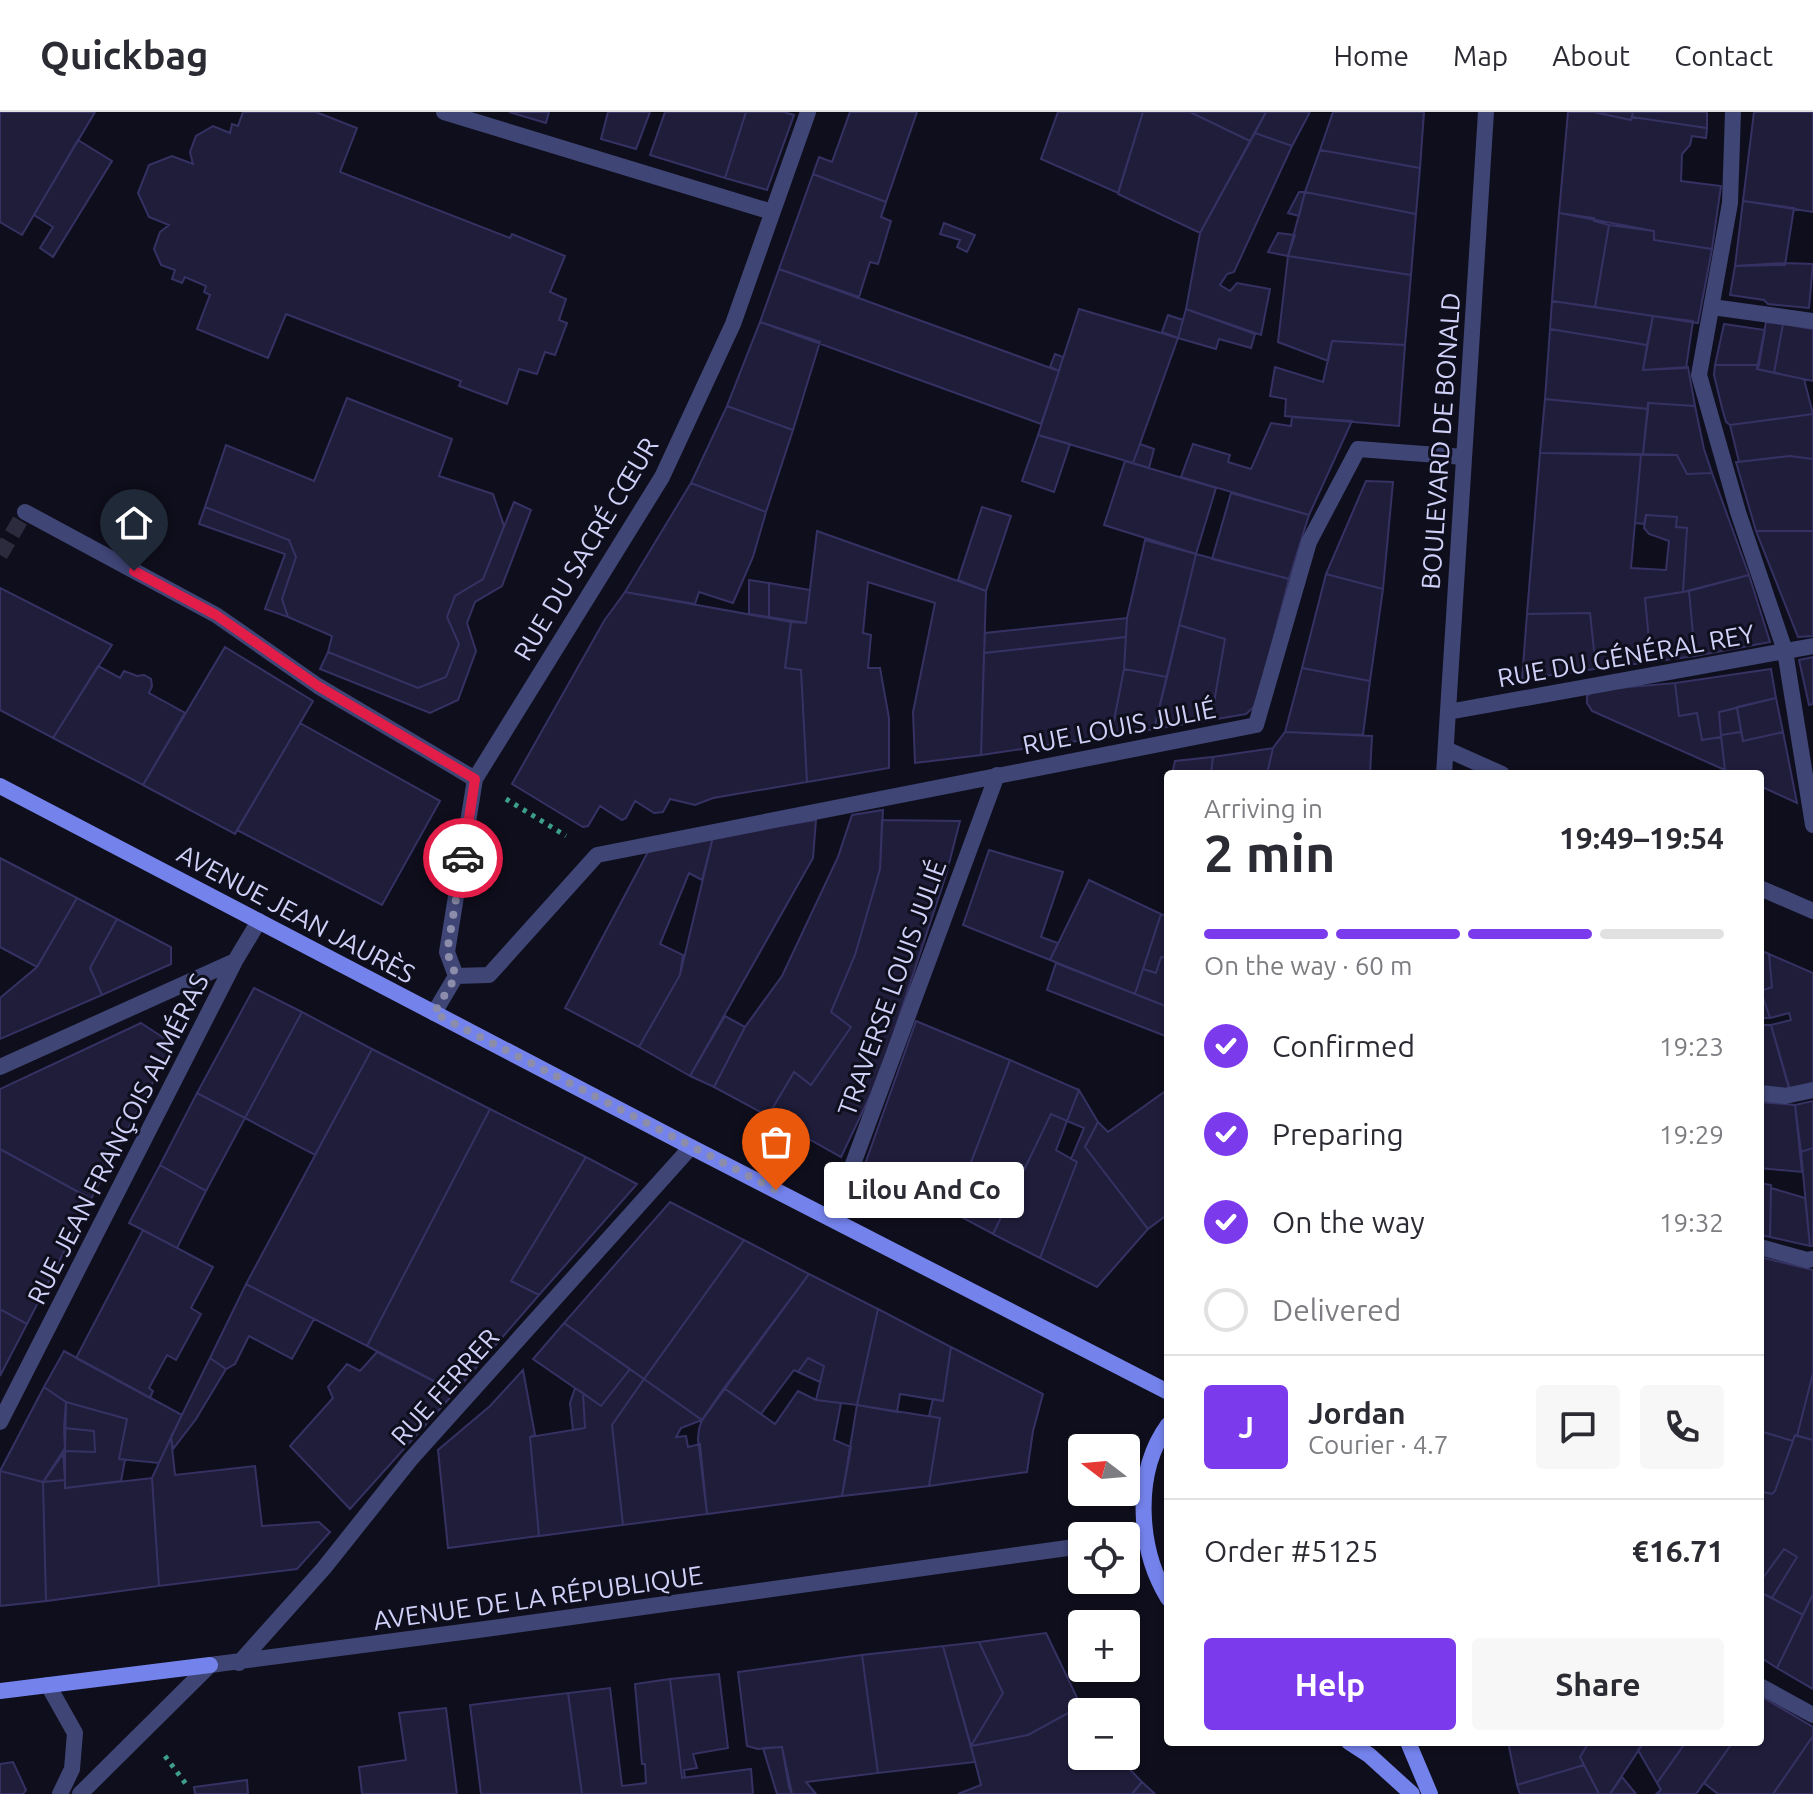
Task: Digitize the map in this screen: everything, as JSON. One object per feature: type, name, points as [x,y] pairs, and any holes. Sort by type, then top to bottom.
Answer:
[{"type":"main road","name":"AVENUE JEAN JAURÈS","points":[[0,786],[1164,1390]]},
{"type":"main road","points":[[1164,1430],[1144,1482],[1145,1538],[1164,1591]]},
{"type":"main road","name":"AVENUE DE LA RÉPUBLIQUE","points":[[0,1691],[210,1665]]},
{"type":"main road","points":[[1355,1746],[1412,1794]]},
{"type":"main road","points":[[1410,1746],[1430,1794]]},
{"type":"street","points":[[444,112],[772,212]]},
{"type":"street","name":"RUE DU SACRÉ CŒUR","points":[[475,779],[662,477],[733,324],[808,112]]},
{"type":"street","name":"BOULEVARD DE BONALD","points":[[1444,770],[1486,112]]},
{"type":"street","points":[[1733,112],[1730,203],[1699,375],[1738,512],[1785,651],[1813,825]]},
{"type":"street","points":[[1712,307],[1813,321]]},
{"type":"street","name":"RUE LOUIS JULIÉ","points":[[597,855],[1256,725],[1309,542],[1358,449],[1464,457]]},
{"type":"street","points":[[25,512],[216,615],[318,686],[475,779],[447,952],[456,976]]},
{"type":"street","name":"RUE DU GÉNÉRAL REY","points":[[1448,712],[1813,646]]},
{"type":"street","points":[[1446,749],[1493,770]]},
{"type":"street","name":"TRAVERSE LOUIS JULIÉ","points":[[833,1218],[997,775]]},
{"type":"street","points":[[456,976],[489,975],[597,855]]},
{"type":"street","points":[[1764,890],[1813,911]]},
{"type":"street","name":"RUE JEAN FRANÇOIS ALMÉRAS","points":[[0,1422],[235,961],[259,921]]},
{"type":"street","points":[[0,1067],[235,961]]},
{"type":"street","points":[[434,1013],[456,976]]},
{"type":"street","points":[[1764,1093],[1785,1096],[1813,1090]]},
{"type":"street","name":"RUE FERRER","points":[[239,1663],[324,1568],[410,1460],[691,1147]]},
{"type":"street","points":[[1764,1248],[1813,1259]]},
{"type":"street","points":[[1140,1539],[1145,1538]]},
{"type":"street","name":"AVENUE DE LA RÉPUBLIQUE","points":[[210,1665],[1068,1548]]},
{"type":"street","points":[[80,1794],[210,1665]]},
{"type":"street","points":[[48,1685],[75,1733],[72,1769],[60,1794]]},
{"type":"street","points":[[1764,1688],[1813,1715]]},
{"type":"path","points":[[475,779],[597,855]]},
{"type":"building","points":[[0,112],[95,112],[22,235],[0,222]]},
{"type":"building","points":[[243,112],[316,112],[357,128],[340,172],[565,256],[550,292],[566,299],[559,320],[567,323],[555,355],[545,352],[537,374],[519,369],[507,404],[459,386],[461,381],[286,314],[268,358],[197,329],[210,295],[204,292],[206,286],[185,277],[182,283],[172,279],[175,270],[161,265],[154,249],[160,232],[169,225],[149,217],[138,193],[149,165],[172,156],[193,164],[190,152],[196,136],[213,126],[230,133],[232,124],[238,126]]},
{"type":"building","points":[[509,112],[549,112],[546,123]]},
{"type":"building","points":[[608,112],[650,112],[636,149],[601,139]]},
{"type":"building","points":[[665,112],[746,112],[725,178],[650,155]]},
{"type":"building","points":[[746,112],[794,115],[767,190],[725,178]]},
{"type":"building","points":[[850,112],[917,112],[886,202],[813,174],[819,157],[832,162]]},
{"type":"building","points":[[1058,112],[1143,112],[1118,193],[1041,159]]},
{"type":"building","points":[[1143,112],[1190,112],[1250,141],[1200,233],[1118,194]]},
{"type":"building","points":[[1190,112],[1266,112],[1250,141]]},
{"type":"building","points":[[1266,112],[1310,112],[1292,146],[1255,133]]},
{"type":"building","points":[[1333,112],[1424,112],[1420,168],[1320,150]]},
{"type":"building","points":[[1568,112],[1594,112],[1631,120],[1632,117],[1707,128],[1706,138],[1692,136],[1690,145],[1682,154],[1681,181],[1721,186],[1712,249],[1654,240],[1654,231],[1559,213]]},
{"type":"building","points":[[1594,112],[1633,112],[1631,120]]},
{"type":"building","points":[[1633,112],[1707,112],[1707,128],[1632,117]]},
{"type":"building","points":[[1754,112],[1813,112],[1813,212],[1743,201]]},
{"type":"building","points":[[1255,133],[1292,146],[1234,272],[1227,274],[1220,285],[1230,291],[1237,283],[1270,289],[1261,335],[1186,309],[1200,233]]},
{"type":"building","points":[[78,140],[112,161],[53,257],[40,248],[53,227],[34,215]]},
{"type":"building","points":[[1320,150],[1420,168],[1416,214],[1305,192]]},
{"type":"building","points":[[813,174],[886,202],[881,217],[891,221],[878,264],[870,262],[859,297],[779,269]]},
{"type":"building","points":[[1299,192],[1305,192],[1299,216],[1288,213]]},
{"type":"building","points":[[1305,192],[1416,214],[1411,275],[1288,256]]},
{"type":"building","points":[[1743,201],[1794,208],[1785,265],[1735,266]]},
{"type":"building","points":[[1559,213],[1594,218],[1594,221],[1609,225],[1595,307],[1552,301]]},
{"type":"building","points":[[944,223],[975,235],[967,252],[957,247],[960,240],[940,234]]},
{"type":"building","points":[[1609,225],[1654,231],[1654,240],[1712,249],[1698,323],[1595,307]]},
{"type":"building","points":[[1278,233],[1295,235],[1288,256],[1268,252]]},
{"type":"building","points":[[1288,256],[1411,275],[1405,345],[1332,341],[1328,361],[1278,342]]},
{"type":"building","points":[[1813,264],[1809,308],[1768,304],[1764,300],[1730,295],[1735,266]]},
{"type":"building","points":[[779,269],[1059,371],[1041,424],[760,322]]},
{"type":"building","points":[[1552,301],[1653,316],[1647,345],[1550,329]]},
{"type":"building","points":[[1079,309],[1178,338],[1133,463],[1038,435]]},
{"type":"building","points":[[1186,309],[1255,334],[1251,348],[1219,339],[1216,349],[1178,338]]},
{"type":"building","points":[[1168,315],[1183,320],[1178,338],[1162,332]]},
{"type":"building","points":[[1653,316],[1693,321],[1686,368],[1643,370]]},
{"type":"building","points":[[760,322],[820,342],[793,430],[727,406]]},
{"type":"building","points":[[1766,322],[1783,324],[1774,373],[1757,369]]},
{"type":"building","points":[[1724,324],[1765,330],[1759,365],[1715,365]]},
{"type":"building","points":[[1783,324],[1813,329],[1813,381],[1774,373]]},
{"type":"building","points":[[1550,329],[1647,345],[1643,370],[1688,367],[1695,406],[1648,403],[1648,409],[1545,399]]},
{"type":"building","points":[[1332,341],[1405,345],[1399,426],[1285,416],[1286,399],[1270,396],[1275,367],[1323,382]]},
{"type":"building","points":[[1055,354],[1063,357],[1059,371],[1050,367]]},
{"type":"building","points":[[1715,365],[1759,365],[1757,369],[1804,379],[1813,414],[1730,425],[1722,408],[1714,375]]},
{"type":"building","points":[[347,398],[452,439],[439,476],[493,494],[504,526],[483,579],[455,596],[447,617],[459,644],[446,677],[418,688],[328,652],[332,636],[288,617],[282,599],[296,557],[289,540],[205,507],[226,445],[314,481]]},
{"type":"building","points":[[1545,399],[1648,409],[1643,454],[1540,453]]},
{"type":"building","points":[[1648,403],[1695,406],[1712,473],[1687,474],[1677,455],[1643,454]]},
{"type":"building","points":[[727,406],[793,430],[766,512],[691,483]]},
{"type":"building","points":[[1813,414],[1813,459],[1790,456],[1739,462],[1730,425]]},
{"type":"building","points":[[1292,417],[1352,421],[1309,515],[1181,477],[1193,444],[1230,455],[1228,462],[1251,469],[1271,423],[1291,426]]},
{"type":"building","points":[[1038,435],[1070,444],[1054,492],[1022,481]]},
{"type":"building","points":[[1140,444],[1154,449],[1149,468],[1133,463]]},
{"type":"building","points":[[1540,453],[1641,455],[1631,568],[1666,570],[1669,541],[1649,534],[1644,528],[1646,515],[1677,517],[1676,527],[1687,528],[1683,592],[1645,598],[1651,662],[1596,669],[1590,613],[1527,614]]},
{"type":"building","points":[[1641,455],[1677,455],[1687,474],[1712,473],[1749,575],[1683,592],[1687,528],[1676,527],[1677,517],[1646,515],[1644,524],[1635,523]]},
{"type":"building","points":[[1790,456],[1813,459],[1813,531],[1756,531],[1736,462]]},
{"type":"building","points":[[1125,461],[1216,488],[1196,554],[1104,525]]},
{"type":"building","points":[[1366,481],[1393,482],[1383,589],[1326,574]]},
{"type":"building","points":[[691,483],[766,512],[753,557],[733,603],[699,592],[695,604],[625,592]]},
{"type":"building","points":[[1231,493],[1309,515],[1289,579],[1212,559]]},
{"type":"building","points":[[514,502],[531,510],[502,586],[475,602],[467,623],[476,651],[458,700],[430,713],[320,669],[328,652],[418,688],[446,677],[459,644],[447,617],[455,596],[483,579]]},
{"type":"building","points":[[205,507],[289,540],[296,557],[282,599],[288,617],[265,609],[285,554],[199,524]]},
{"type":"building","points":[[982,507],[1011,516],[986,591],[958,580]]},
{"type":"building","points":[[817,531],[986,591],[981,755],[915,763],[913,712],[935,603],[868,582],[863,633],[871,635],[868,668],[880,668],[889,718],[889,768],[807,782],[801,670],[785,668],[791,622],[806,623]]},
{"type":"building","points":[[1756,531],[1813,531],[1813,636],[1798,637]]},
{"type":"building","points":[[1145,540],[1196,554],[1167,677],[1124,669],[1127,618]]},
{"type":"building","points":[[1196,554],[1289,579],[1256,705],[1246,714],[1211,720],[1225,639],[1179,625]]},
{"type":"building","points":[[1326,574],[1383,589],[1370,681],[1302,668]]},
{"type":"building","points":[[1749,575],[1770,642],[1695,656],[1689,591]]},
{"type":"building","points":[[749,580],[769,583],[769,617],[749,614]]},
{"type":"building","points":[[769,583],[810,590],[806,623],[769,617]]},
{"type":"building","points":[[0,588],[112,645],[53,738],[0,710]]},
{"type":"building","points":[[1689,591],[1695,656],[1651,662],[1645,598]]},
{"type":"building","points":[[625,592],[791,622],[785,668],[801,670],[807,782],[713,798],[695,805],[670,799],[663,812],[654,813],[635,801],[622,820],[600,806],[588,826],[583,827],[512,784],[604,621]]},
{"type":"building","points":[[1590,613],[1596,669],[1522,679],[1527,614]]},
{"type":"building","points":[[1127,618],[1126,637],[984,653],[985,633]]},
{"type":"building","points":[[1179,625],[1225,639],[1211,720],[1154,729]]},
{"type":"building","points":[[1126,637],[1124,669],[1111,736],[981,755],[984,653]]},
{"type":"building","points":[[225,647],[313,701],[235,834],[143,785]]},
{"type":"building","points":[[1813,657],[1813,704],[1809,705],[1799,660]]},
{"type":"building","points":[[98,666],[120,678],[124,671],[144,675],[151,679],[149,693],[185,713],[143,785],[53,738]]},
{"type":"building","points":[[1302,668],[1370,681],[1363,735],[1285,732]]},
{"type":"building","points":[[1124,669],[1167,677],[1154,729],[1111,736]]},
{"type":"building","points":[[1771,669],[1776,698],[1719,712],[1721,737],[1702,740],[1697,713],[1679,716],[1675,683]]},
{"type":"building","points":[[1675,683],[1679,716],[1697,713],[1702,740],[1721,737],[1725,770],[1592,711],[1587,703],[1587,696],[1595,690]]},
{"type":"building","points":[[1776,698],[1783,732],[1743,741],[1737,707]]},
{"type":"building","points":[[1737,708],[1741,732],[1721,735],[1719,712]]},
{"type":"building","points":[[300,723],[440,801],[382,905],[237,830]]},
{"type":"building","points":[[1285,732],[1372,736],[1370,770],[1268,770],[1273,748]]},
{"type":"building","points":[[1741,732],[1743,741],[1783,732],[1797,803],[1764,788],[1764,770],[1725,770],[1721,735]]},
{"type":"building","points":[[1273,748],[1268,770],[1211,770],[1213,757]]},
{"type":"building","points":[[1213,757],[1211,770],[1173,770],[1175,761]]},
{"type":"building","points":[[883,810],[880,869],[855,955],[831,1012],[851,1027],[811,1085],[794,1072],[768,1116],[714,1087],[745,1027],[782,976],[838,857],[852,815]]},
{"type":"building","points":[[816,820],[813,858],[690,1076],[639,1047],[680,975],[713,837]]},
{"type":"building","points":[[882,820],[960,821],[946,875],[888,1050],[841,1157],[768,1116],[794,1072],[811,1085],[851,1027],[831,1012],[855,955],[880,869]]},
{"type":"building","points":[[713,837],[702,880],[689,873],[660,944],[683,955],[680,975],[639,1047],[565,1008],[650,848]]},
{"type":"building","points":[[989,850],[1063,872],[1041,937],[1058,943],[1050,960],[963,925]]},
{"type":"building","points":[[0,858],[77,898],[37,967],[0,947]]},
{"type":"building","points":[[1089,880],[1161,914],[1135,994],[1050,960]]},
{"type":"building","points":[[77,898],[117,919],[90,968],[102,995],[0,1039],[0,998],[37,967]]},
{"type":"building","points":[[1161,914],[1164,915],[1164,957],[1161,957],[1156,973],[1143,969]]},
{"type":"building","points":[[117,919],[171,947],[171,964],[102,995],[90,968]]},
{"type":"building","points":[[1764,952],[1769,954],[1772,987],[1764,990]]},
{"type":"building","points":[[1769,954],[1813,973],[1813,1084],[1790,1090],[1771,1025],[1791,1020],[1789,1013],[1770,1018],[1764,990],[1772,987]]},
{"type":"building","points":[[1161,957],[1164,957],[1164,1005],[1135,994],[1143,969],[1156,973]]},
{"type":"building","points":[[1056,963],[1164,1005],[1164,1035],[1047,990]]},
{"type":"building","points":[[254,988],[302,1012],[245,1118],[197,1093]]},
{"type":"building","points":[[1764,1000],[1770,1018],[1764,1018]]},
{"type":"building","points":[[302,1012],[372,1049],[315,1155],[245,1118]]},
{"type":"building","points":[[725,1016],[745,1027],[714,1087],[690,1076]]},
{"type":"building","points":[[916,1021],[1010,1060],[952,1212],[864,1167]]},
{"type":"building","points":[[141,1023],[173,1044],[91,1199],[0,1149],[0,1089]]},
{"type":"building","points":[[1764,1025],[1771,1025],[1789,1089],[1764,1086]]},
{"type":"building","points":[[372,1049],[490,1109],[367,1346],[246,1284]]},
{"type":"building","points":[[1010,1060],[1079,1090],[1067,1121],[1051,1114],[993,1234],[952,1212]]},
{"type":"building","points":[[1079,1090],[1098,1122],[1085,1147],[1148,1229],[1097,1287],[1040,1258],[1077,1162],[1071,1159],[1084,1128],[1067,1121]]},
{"type":"building","points":[[1164,1092],[1164,1217],[1148,1229],[1085,1147],[1098,1122],[1108,1132]]},
{"type":"building","points":[[197,1093],[245,1118],[206,1191],[160,1165]]},
{"type":"building","points":[[1813,1101],[1813,1148],[1801,1152],[1795,1105]]},
{"type":"building","points":[[1764,1102],[1795,1105],[1802,1172],[1764,1168]]},
{"type":"building","points":[[490,1109],[586,1157],[511,1281],[539,1295],[455,1392],[367,1346]]},
{"type":"building","points":[[1051,1114],[1067,1121],[1056,1150],[1077,1162],[1040,1258],[993,1234]]},
{"type":"building","points":[[1813,1148],[1813,1246],[1810,1246],[1801,1152]]},
{"type":"building","points":[[0,1149],[91,1199],[27,1324],[0,1309]]},
{"type":"building","points":[[586,1157],[637,1184],[539,1295],[511,1281]]},
{"type":"building","points":[[160,1165],[206,1191],[177,1248],[129,1223]]},
{"type":"building","points":[[1764,1184],[1771,1185],[1770,1237],[1764,1236]]},
{"type":"building","points":[[1771,1188],[1805,1198],[1810,1246],[1770,1237]]},
{"type":"building","points":[[670,1202],[744,1240],[644,1379],[564,1323]]},
{"type":"building","points":[[143,1230],[213,1267],[191,1308],[201,1314],[176,1360],[167,1355],[149,1388],[153,1391],[150,1398],[76,1358]]},
{"type":"building","points":[[744,1240],[809,1274],[702,1420],[644,1379]]},
{"type":"building","points":[[1764,1258],[1813,1270],[1813,1373],[1797,1436],[1793,1441],[1764,1432]]},
{"type":"building","points":[[809,1274],[878,1309],[857,1405],[816,1400],[824,1366],[808,1358],[798,1372],[794,1370],[761,1414],[724,1388]]},
{"type":"building","points":[[246,1284],[314,1319],[292,1359],[249,1336],[235,1364],[226,1369],[210,1358]]},
{"type":"building","points":[[0,1309],[27,1324],[0,1376]]},
{"type":"building","points":[[878,1309],[951,1347],[943,1401],[900,1394],[897,1412],[857,1405]]},
{"type":"building","points":[[564,1323],[630,1369],[601,1406],[533,1359]]},
{"type":"building","points":[[951,1347],[1043,1394],[1027,1472],[929,1486],[940,1418],[929,1416],[933,1399],[943,1401]]},
{"type":"building","points":[[64,1351],[182,1415],[159,1463],[119,1459],[127,1419],[66,1402],[44,1387]]},
{"type":"building","points":[[377,1352],[455,1392],[350,1509],[290,1446],[333,1398],[328,1387],[347,1364],[360,1371]]},
{"type":"building","points":[[210,1358],[226,1369],[196,1419],[173,1449],[171,1437]]},
{"type":"building","points":[[808,1358],[824,1366],[820,1382],[798,1372]]},
{"type":"building","points":[[630,1369],[644,1379],[612,1425],[623,1525],[539,1536],[530,1437],[585,1428],[583,1393],[601,1406]]},
{"type":"building","points":[[523,1370],[535,1435],[530,1437],[539,1536],[448,1548],[438,1450],[490,1406]]},
{"type":"building","points":[[1813,1373],[1813,1440],[1797,1436]]},
{"type":"building","points":[[644,1379],[702,1420],[681,1428],[676,1437],[686,1436],[688,1447],[700,1444],[707,1514],[623,1525],[612,1425]]},
{"type":"building","points":[[44,1387],[66,1402],[65,1451],[43,1482],[0,1471]]},
{"type":"building","points":[[575,1388],[583,1393],[585,1428],[573,1430],[570,1403]]},
{"type":"building","points":[[724,1388],[775,1424],[798,1391],[816,1400],[841,1403],[834,1440],[851,1447],[842,1496],[707,1514],[699,1429]]},
{"type":"building","points":[[66,1402],[127,1419],[119,1459],[125,1460],[121,1481],[65,1488],[65,1451],[95,1452],[94,1431],[64,1428]]},
{"type":"building","points":[[857,1405],[940,1418],[929,1486],[842,1496]]},
{"type":"building","points":[[64,1428],[94,1431],[95,1452],[65,1451]]},
{"type":"building","points":[[1764,1432],[1793,1441],[1772,1494],[1764,1492]]},
{"type":"building","points":[[1795,1435],[1813,1440],[1813,1594],[1803,1615],[1772,1598],[1797,1557],[1784,1549],[1764,1576],[1764,1492],[1772,1494]]},
{"type":"building","points":[[171,1437],[175,1475],[255,1466],[262,1526],[319,1522],[330,1532],[297,1569],[159,1586],[152,1478]]},
{"type":"building","points":[[63,1451],[65,1480],[43,1482]]},
{"type":"building","points":[[0,1471],[43,1482],[46,1601],[0,1606]]},
{"type":"building","points":[[152,1478],[159,1586],[46,1601],[43,1482],[65,1480],[65,1488]]},
{"type":"building","points":[[1784,1549],[1797,1557],[1772,1598],[1764,1594],[1764,1576]]},
{"type":"building","points":[[1764,1594],[1803,1615],[1777,1668],[1764,1660]]},
{"type":"building","points":[[1813,1594],[1813,1689],[1777,1668]]},
{"type":"building","points":[[1046,1633],[1077,1698],[1068,1698],[1068,1713],[1028,1735],[971,1746],[1003,1693],[979,1642]]},
{"type":"building","points":[[979,1642],[1003,1693],[971,1746],[943,1646]]},
{"type":"building","points":[[943,1646],[975,1762],[878,1773],[862,1655]]},
{"type":"building","points":[[862,1655],[878,1773],[806,1782],[816,1794],[792,1794],[782,1747],[758,1749],[747,1746],[738,1672]]},
{"type":"building","points":[[719,1674],[728,1748],[693,1754],[697,1768],[684,1770],[685,1778],[682,1778],[670,1679]]},
{"type":"building","points":[[670,1679],[682,1778],[751,1769],[753,1794],[582,1794],[568,1693],[610,1688],[622,1786],[646,1783],[635,1684]]},
{"type":"building","points":[[568,1693],[582,1794],[481,1794],[470,1705]]},
{"type":"building","points":[[1764,1698],[1813,1727],[1813,1736],[1773,1794],[1718,1794],[1704,1783],[1730,1746],[1764,1746]]},
{"type":"building","points":[[446,1708],[457,1794],[362,1794],[359,1767],[406,1760],[399,1713]]},
{"type":"building","points":[[1068,1713],[1068,1770],[1130,1770],[1142,1782],[1132,1794],[958,1794],[981,1785],[971,1746],[1028,1735]]},
{"type":"building","points":[[1813,1736],[1813,1794],[1773,1794]]},
{"type":"building","points":[[1509,1746],[1587,1746],[1580,1757],[1584,1765],[1517,1785]]},
{"type":"building","points":[[1587,1746],[1641,1746],[1610,1794],[1599,1794],[1580,1757]]},
{"type":"building","points":[[1641,1746],[1683,1746],[1657,1783],[1638,1750]]},
{"type":"building","points":[[1683,1746],[1730,1746],[1696,1794],[1656,1794],[1661,1790],[1657,1783]]},
{"type":"building","points":[[782,1747],[792,1794],[777,1794],[763,1748]]},
{"type":"building","points":[[13,1762],[26,1790],[23,1794],[0,1794],[0,1764]]},
{"type":"building","points":[[1584,1765],[1599,1794],[1520,1794],[1517,1785]]},
{"type":"building","points":[[1622,1777],[1636,1794],[1610,1794]]},
{"type":"building","points":[[247,1780],[248,1794],[195,1794],[194,1787]]},
{"type":"building","points":[[1142,1782],[1155,1794],[1132,1794]]},
{"type":"tunnel","points":[[0,555],[25,512]]},
{"type":"way so far","points":[[463,858],[447,952],[456,976],[434,1013],[776,1190]]},
{"type":"place","name":"Lilou And Co","points":[[776,1190]]},
{"type":"route","points":[[134,571],[216,615],[318,686],[475,779],[463,858]]}]
